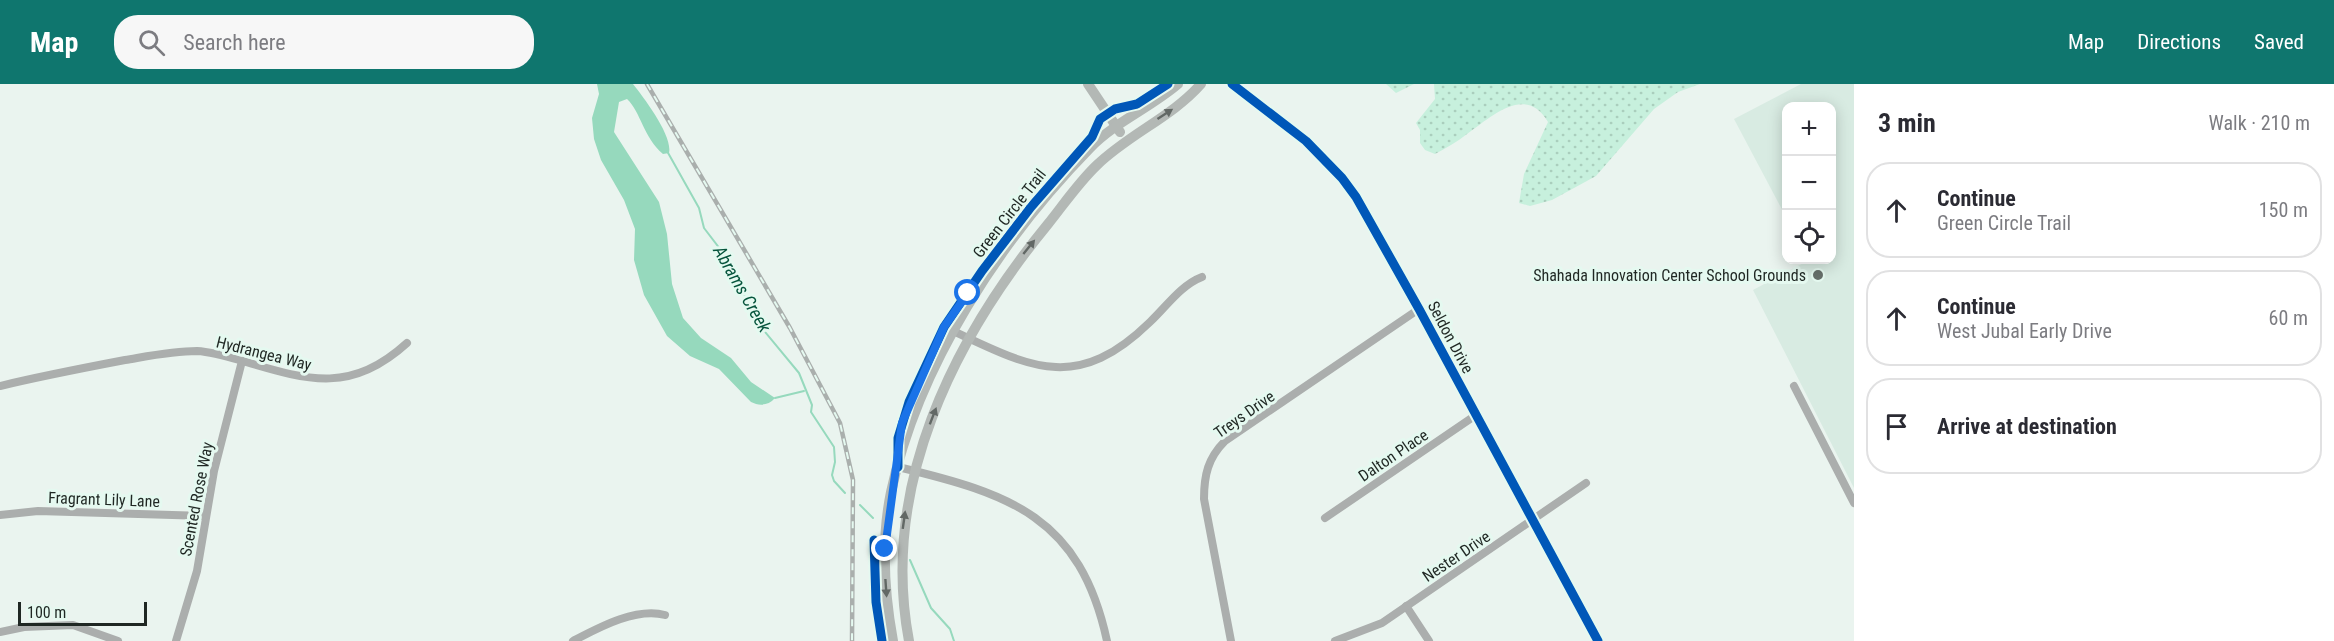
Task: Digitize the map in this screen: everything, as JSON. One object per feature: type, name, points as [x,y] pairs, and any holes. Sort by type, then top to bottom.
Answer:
[{"type":"main road","points":[[1088,84],[1125,140]]},
{"type":"main road","points":[[893,641],[886,591],[885,552],[891,492],[920,403],[953,332],[985,279],[1016,236],[1090,148],[1116,126],[1178,84]]},
{"type":"main road","points":[[909,641],[903,603],[901,561],[904,520],[914,471],[939,399],[968,339],[1023,254],[1089,173],[1125,140],[1173,108],[1202,84]]},
{"type":"street","name":"Seldon Drive","points":[[1232,84],[1287,124],[1342,178],[1371,222],[1598,641]]},
{"type":"street","points":[[953,332],[1031,366],[1061,368],[1085,364],[1108,356],[1125,345],[1186,285],[1202,277]]},
{"type":"street","name":"Treys Drive","points":[[1231,641],[1204,499],[1204,480],[1210,460],[1225,441],[1419,309]]},
{"type":"street","name":"Hydrangea Way","points":[[0,387],[51,373],[171,352],[216,353],[311,380],[335,379],[367,370],[390,358],[407,343]]},
{"type":"street","name":"Scented Rose Way","points":[[176,641],[194,582],[224,426],[242,361]]},
{"type":"street","points":[[1794,386],[1854,502]]},
{"type":"street","name":"Dalton Place","points":[[1324,518],[1476,415]]},
{"type":"street","points":[[898,467],[994,494],[1040,522],[1065,545],[1087,577],[1095,594],[1107,641]]},
{"type":"street","name":"Nester Drive","points":[[1335,641],[1366,631],[1406,606],[1586,483]]},
{"type":"street","name":"Fragrant Lily Lane","points":[[0,515],[38,511],[206,516]]},
{"type":"street","points":[[1406,606],[1429,641]]},
{"type":"street","points":[[573,641],[634,615],[646,613],[665,615]]},
{"type":"street","points":[[0,632],[24,627],[73,625],[118,641]]},
{"type":"shaded area","points":[[597,84],[633,84],[662,127],[669,146],[669,153],[663,154],[651,140],[632,104],[627,99],[619,102],[614,132],[659,202],[667,234],[672,284],[683,318],[701,338],[731,358],[751,382],[775,398],[769,403],[760,405],[751,402],[719,369],[690,356],[667,336],[644,295],[634,260],[635,229],[624,200],[601,160],[594,139],[592,118],[599,94]]},
{"type":"shaded area","points":[[1386,84],[1414,84],[1396,93]]},
{"type":"shaded area","points":[[1434,84],[1700,84],[1678,92],[1654,109],[1596,176],[1552,200],[1530,206],[1519,203],[1524,174],[1548,122],[1539,111],[1530,105],[1519,104],[1498,112],[1435,154],[1425,150],[1420,143],[1420,130],[1416,123],[1435,99]]},
{"type":"shaded area","name":"Shahada Innovation Center School Grounds","points":[[1801,84],[1854,84],[1854,488],[1753,290],[1802,264],[1836,264],[1836,102],[1782,102],[1782,209],[1734,119]]},
{"type":"waterway","name":"Abrams Creek","points":[[667,151],[699,208],[704,228],[730,262],[756,321],[799,373],[812,405],[811,412],[834,447],[835,462],[832,475],[834,481],[845,493]]},
{"type":"waterway","points":[[775,398],[804,391]]},
{"type":"waterway","name":"Abrams Creek","points":[[860,505],[873,518]]},
{"type":"waterway","name":"Abrams Creek","points":[[910,560],[931,608],[950,629],[954,641]]},
{"type":"railway","points":[[647,84],[790,328],[840,423],[853,480],[852,641]]},
{"type":"cycle path","name":"Green Circle Trail","points":[[898,467],[898,438],[909,402],[944,327],[982,271],[1031,207],[1092,137],[1100,119],[1115,109],[1137,104],[1168,84]]},
{"type":"cycle path","points":[[1232,84],[1306,141],[1342,178],[1356,197],[1598,641]]},
{"type":"cycle path","points":[[874,540],[876,602],[882,641]]},
{"type":"place","name":"Shahada Innovation Center School Grounds","points":[[1818,275]]},
{"type":"route","points":[[885,549],[891,492],[898,467],[896,458],[898,438],[902,423],[909,402],[944,327],[968,293]]}]
